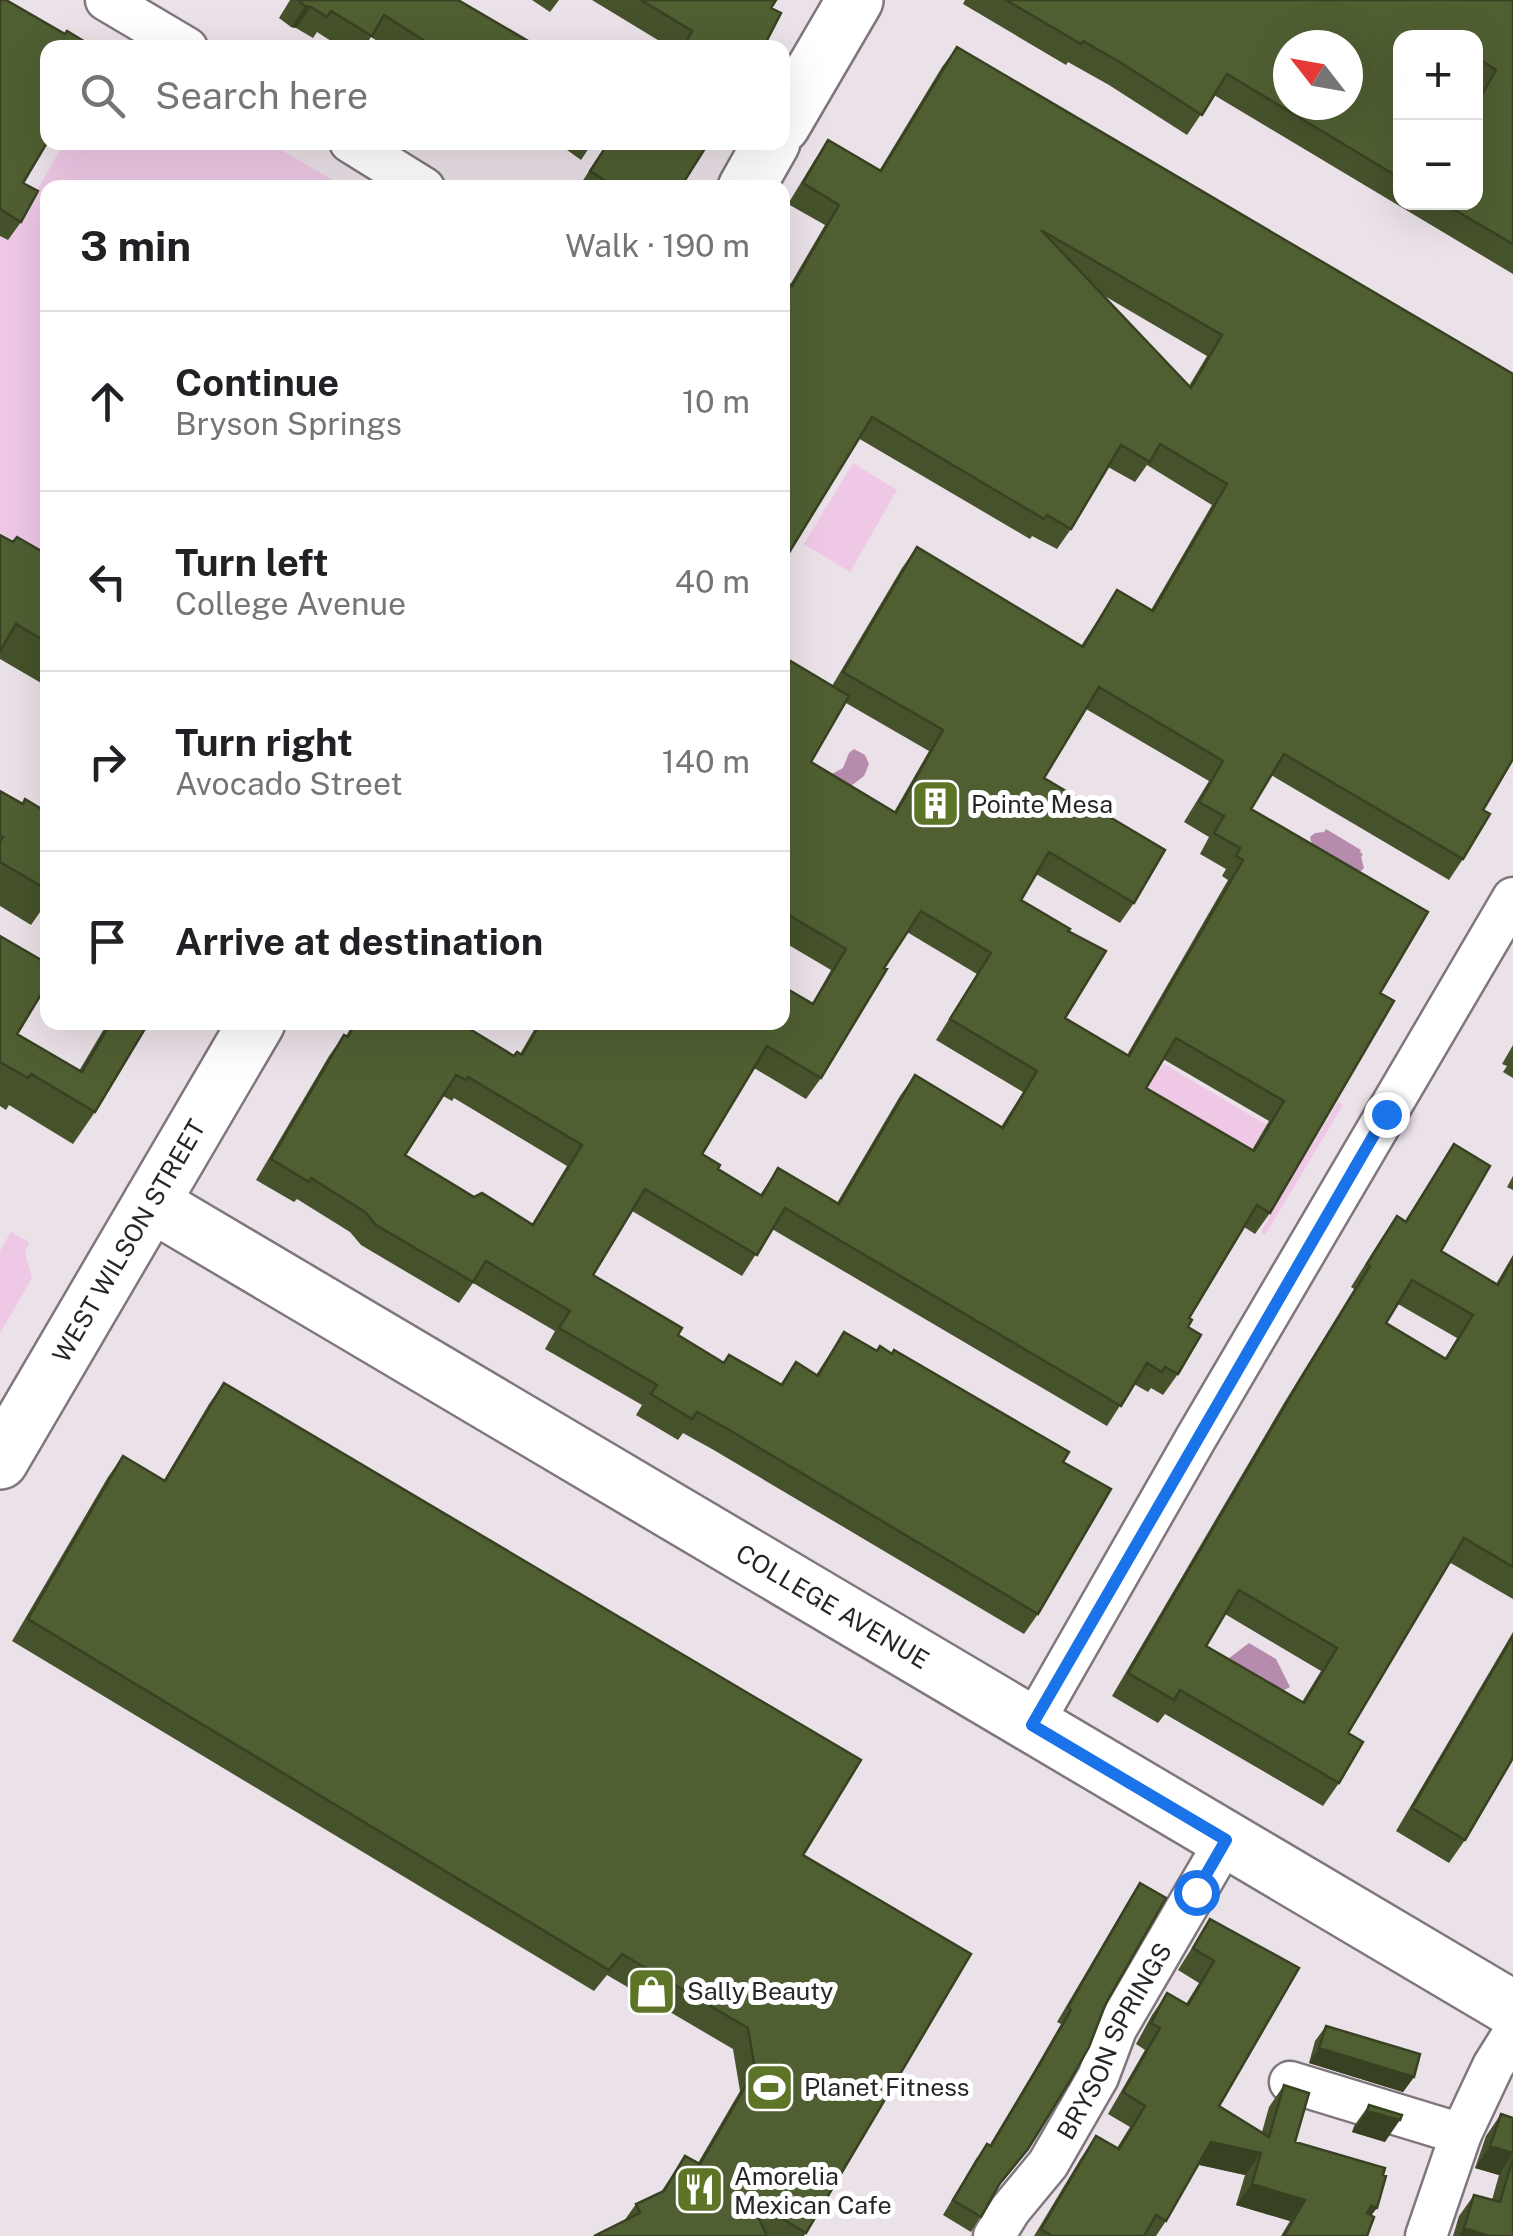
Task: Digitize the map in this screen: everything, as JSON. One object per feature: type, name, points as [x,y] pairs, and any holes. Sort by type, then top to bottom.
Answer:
[{"type":"street","points":[[106,0],[174,40]]},
{"type":"street","points":[[790,111],[856,0]]},
{"type":"street","points":[[363,150],[411,180]]},
{"type":"street","points":[[751,180],[767,150]]},
{"type":"street","points":[[1032,1725],[1513,898]]},
{"type":"street","name":"WEST WILSON STREET","points":[[0,1461],[251,1030]]},
{"type":"street","name":"COLLEGE AVENUE","points":[[151,1203],[1513,2009]]},
{"type":"street","name":"BRYSON SPRINGS","points":[[994,2236],[1048,2164],[1098,2077],[1116,2029],[1226,1840]]},
{"type":"street","points":[[1426,2236],[1460,2134],[1513,2034]]},
{"type":"street","points":[[1290,2082],[1460,2134]]},
{"type":"shaded area","points":[[60,150],[281,150],[333,180],[43,180]]},
{"type":"shaded area","points":[[40,185],[40,557],[0,533],[0,236],[8,240]]},
{"type":"shaded area","points":[[853,463],[897,490],[850,572],[804,544]]},
{"type":"shaded area","points":[[854,749],[865,755],[869,764],[864,776],[847,789],[830,775],[843,768]]},
{"type":"shaded area","points":[[1326,829],[1361,850],[1361,871],[1353,871],[1313,848],[1310,837]]},
{"type":"shaded area","points":[[1059,1030],[1161,1069],[1164,1064],[1309,1150],[1338,1102],[1343,1105],[1265,1235],[1261,1232],[1287,1185]]},
{"type":"shaded area","points":[[11,1232],[29,1242],[25,1253],[32,1278],[0,1333],[0,1251]]},
{"type":"shaded area","points":[[1249,1643],[1276,1659],[1290,1687],[1267,1699],[1228,1659]]},
{"type":"building","points":[[0,0],[6,0],[82,40],[40,40],[43,150],[23,183],[38,191],[21,222],[0,209]]},
{"type":"building","points":[[298,0],[458,0],[526,40],[423,40],[384,15],[372,36],[331,11],[327,17]]},
{"type":"building","points":[[641,0],[776,0],[771,8],[781,13],[767,40],[687,40],[692,31]]},
{"type":"building","points":[[1006,0],[1513,0],[1513,244],[1455,210],[1483,210],[1483,93],[1496,70],[1483,62],[1483,30],[1393,30],[1393,174],[1304,120],[1363,120],[1363,30],[1273,30],[1273,102],[1227,74],[1202,115],[1083,41],[1081,44]]},
{"type":"building","points":[[957,47],[1513,374],[1513,759],[1483,810],[1490,814],[1463,859],[1284,754],[1251,809],[1428,912],[1380,993],[1394,1001],[1270,1213],[1257,1205],[1189,1318],[1192,1320],[1188,1327],[1201,1335],[1178,1374],[1165,1367],[1162,1372],[1147,1363],[1121,1406],[785,1208],[757,1255],[645,1189],[593,1275],[682,1328],[678,1335],[724,1363],[729,1355],[782,1385],[796,1362],[818,1376],[844,1332],[877,1351],[880,1346],[892,1354],[894,1350],[1069,1452],[1063,1462],[1111,1489],[1038,1614],[726,1428],[697,1412],[692,1419],[651,1394],[657,1385],[559,1328],[570,1311],[486,1261],[473,1282],[376,1225],[365,1212],[311,1178],[309,1182],[271,1159],[344,1035],[348,1037],[352,1030],[471,1030],[514,1056],[517,1052],[522,1055],[536,1030],[790,1030],[790,991],[813,1004],[846,949],[790,916],[790,661],[849,696],[811,762],[896,813],[943,730],[843,672],[917,547],[1083,647],[1117,590],[1153,611],[1227,484],[1160,444],[1150,462],[1121,445],[1071,529],[1047,515],[1044,519],[872,417],[790,551],[790,285],[839,205],[803,183],[828,140],[881,171]],"holes":[[[1041,230],[1222,335],[1191,388]],[[1099,687],[1223,761],[1199,802],[1224,816],[1214,833],[1240,848],[1236,856],[1243,860],[1129,1056],[1065,1018],[1106,951],[1021,900],[1049,852],[1134,903],[1165,850],[1044,778]],[[921,911],[991,953],[950,1019],[1037,1071],[1003,1128],[915,1075],[839,1204],[778,1168],[762,1196],[718,1169],[720,1165],[702,1154],[767,1046],[821,1078]],[[1176,1038],[1284,1101],[1254,1151],[1146,1088]],[[456,1075],[466,1080],[468,1077],[582,1145],[533,1225],[482,1193],[474,1197],[405,1155]]]},
{"type":"building","points":[[604,150],[704,150],[685,180],[604,180],[590,171]]},
{"type":"building","points":[[0,535],[13,542],[17,537],[40,550],[40,638],[16,624],[0,651]]},
{"type":"building","points":[[0,791],[40,808],[40,885],[0,862]]},
{"type":"building","points":[[0,936],[40,959],[40,996],[17,1034],[82,1072],[106,1030],[144,1030],[95,1112],[31,1074],[28,1078],[0,1062]]},
{"type":"building","points":[[1454,1144],[1490,1166],[1441,1251],[1498,1285],[1513,1259],[1513,1567],[1464,1538],[1348,1733],[1363,1742],[1339,1783],[1180,1690],[1174,1700],[1128,1673],[1370,1266],[1367,1264],[1397,1216],[1406,1222]],"holes":[[[1412,1280],[1473,1315],[1446,1359],[1386,1323]],[[1239,1590],[1337,1648],[1304,1703],[1206,1646]]]},
{"type":"building","points":[[224,1383],[861,1760],[803,1855],[971,1954],[806,2233],[750,2199],[767,2236],[594,2236],[640,2213],[636,2204],[664,2191],[685,2156],[700,2164],[755,2070],[748,2028],[622,1954],[609,1970],[28,1619],[123,1456],[165,1481]]},
{"type":"building","points":[[1513,1636],[1513,1758],[1465,1840],[1412,1808]]},
{"type":"building","points":[[1140,1883],[1166,1898],[1106,2003],[1071,2079],[981,2217],[953,2200],[987,2144],[991,2146],[1041,2062]]},
{"type":"building","points":[[1210,1919],[1299,1968],[1219,2106],[1269,2137],[1284,2085],[1309,2093],[1295,2142],[1385,2168],[1377,2208],[1371,2206],[1367,2213],[1374,2217],[1367,2236],[1284,2236],[1305,2200],[1252,2184],[1261,2153],[1211,2142],[1166,2221],[1156,2215],[1144,2236],[1052,2236],[1041,2229],[1096,2136],[1119,2149],[1145,2106],[1123,2092],[1160,2028],[1151,2023],[1167,1993],[1188,2005],[1214,1961],[1193,1948]]},
{"type":"building","points":[[1326,2026],[1420,2054],[1414,2077],[1319,2048]]},
{"type":"building","points":[[1369,2105],[1402,2115],[1400,2120],[1367,2111]]},
{"type":"building","points":[[1501,2114],[1513,2118],[1513,2153],[1490,2146]]},
{"type":"building","points":[[1513,2158],[1513,2236],[1489,2236],[1464,2228],[1474,2195],[1500,2202]]},
{"type":"place","name":"Pointe Mesa","points":[[936,804]]},
{"type":"place","name":"Sally Beauty","points":[[652,1991]]},
{"type":"place","name":"Planet Fitness","points":[[769,2087]]},
{"type":"place","name":"Amorelia Mexican Cafe","points":[[699,2190]]},
{"type":"route","points":[[1196,1892],[1226,1840],[1032,1725],[1386,1114]]}]
